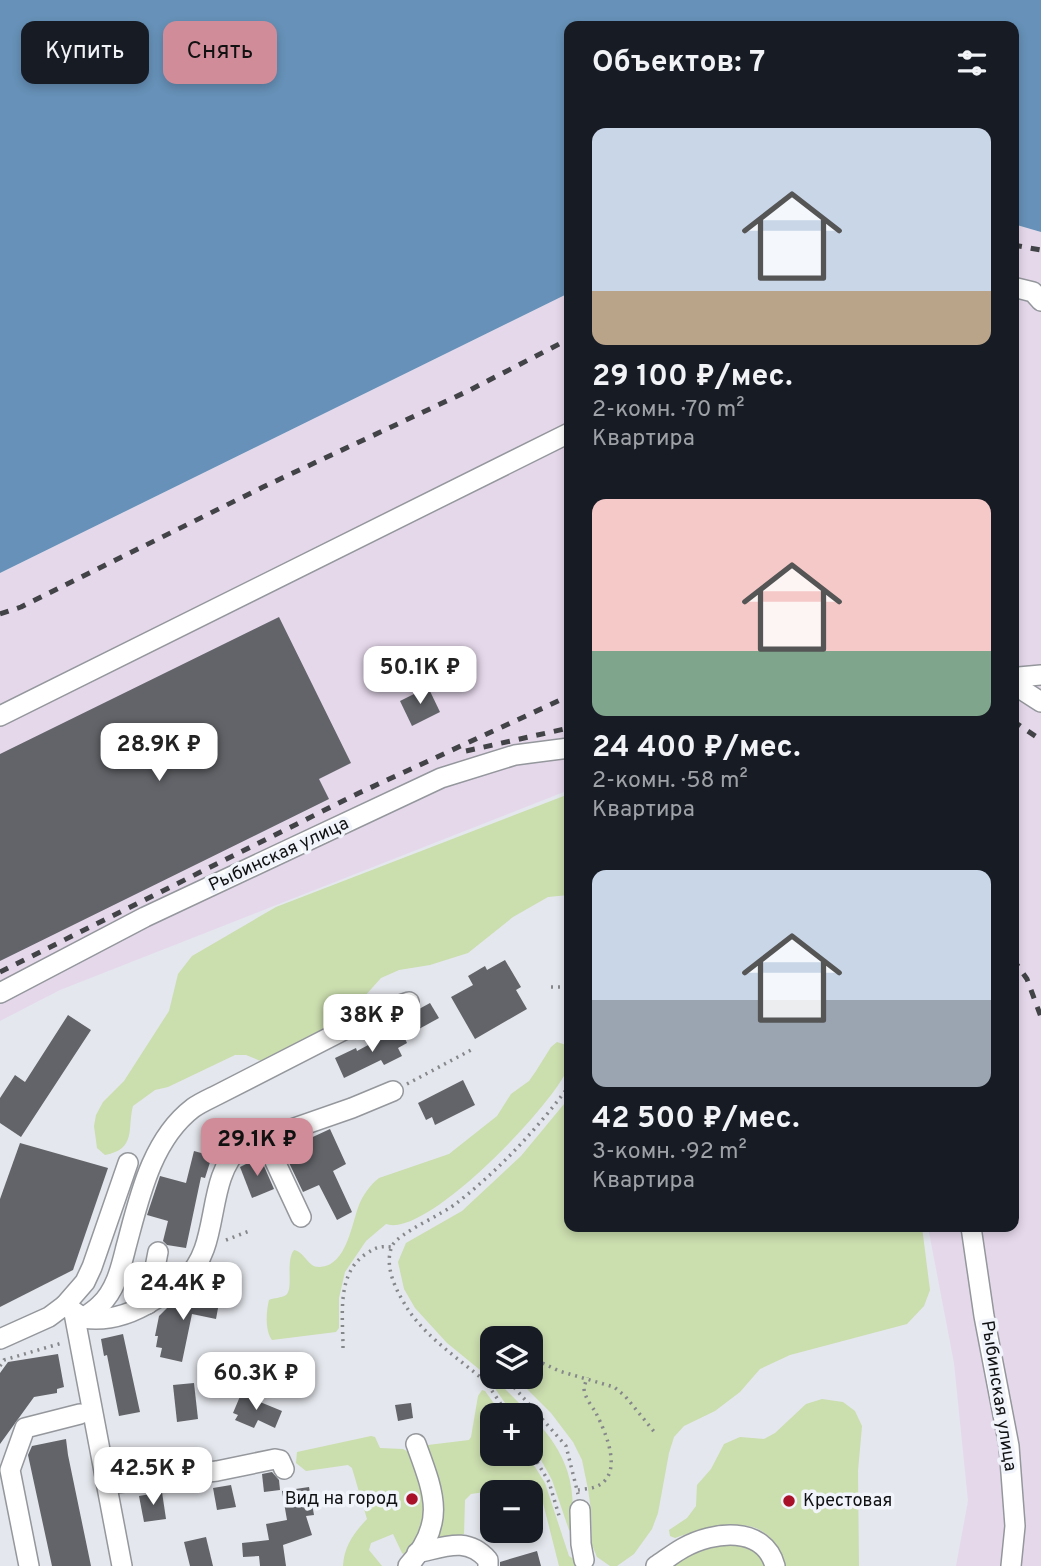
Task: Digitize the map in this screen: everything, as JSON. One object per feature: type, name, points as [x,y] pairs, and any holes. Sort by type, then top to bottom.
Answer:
[{"type":"lane","points":[[1019,288],[1033,292],[1041,301]]},
{"type":"lane","points":[[0,716],[564,435]]},
{"type":"lane","points":[[1019,677],[1041,675]]},
{"type":"lane","points":[[1019,687],[1041,702]]},
{"type":"lane","name":"Рыбинская улица","points":[[0,993],[145,917],[441,778],[515,755],[564,749]]},
{"type":"lane","points":[[0,1339],[49,1317],[101,1305],[111,1292],[119,1273],[150,1168],[181,1120],[194,1107],[379,1012],[409,1002]]},
{"type":"lane","points":[[74,1312],[99,1320],[112,1319],[148,1304],[186,1279],[204,1249],[220,1184],[229,1160],[240,1147],[393,1091]]},
{"type":"lane","points":[[265,1140],[300,1217]]},
{"type":"lane","points":[[122,1566],[74,1312],[128,1163]]},
{"type":"lane","name":"Рыбинская улица","points":[[972,1232],[984,1316],[1009,1446],[1015,1525],[1011,1566]]},
{"type":"lane","points":[[148,1304],[158,1252]]},
{"type":"lane","points":[[37,1562],[10,1470],[25,1427],[80,1414]]},
{"type":"lane","points":[[413,1560],[431,1531],[435,1515],[427,1475],[416,1444]]},
{"type":"lane","points":[[107,1484],[217,1471],[275,1459],[282,1464]]},
{"type":"lane","points":[[579,1500],[583,1560]]},
{"type":"lane","points":[[656,1566],[685,1547],[721,1535],[736,1534],[758,1541],[768,1548],[775,1566]]},
{"type":"lane","points":[[413,1560],[464,1544],[483,1554],[488,1560],[488,1566]]},
{"type":"path","points":[[551,986],[564,986]]},
{"type":"path","points":[[393,1091],[473,1049]]},
{"type":"path","points":[[499,1403],[481,1379],[443,1348],[410,1313],[392,1277],[389,1263],[392,1247],[405,1233],[425,1224],[457,1203],[517,1150],[564,1092]]},
{"type":"path","points":[[235,1236],[252,1230]]},
{"type":"path","points":[[343,1348],[342,1299],[348,1275],[360,1257],[379,1246],[392,1247]]},
{"type":"path","points":[[0,1366],[4,1360],[61,1342]]},
{"type":"path","points":[[543,1363],[614,1387],[625,1396],[656,1434]]},
{"type":"path","points":[[516,1389],[566,1446],[579,1500],[605,1481],[611,1463],[609,1440],[584,1388],[587,1377]]},
{"type":"path","points":[[540,1466],[549,1482],[563,1526]]},
{"type":"shaded area","points":[[1019,226],[1041,232],[1041,1566],[956,1566],[968,1501],[954,1363],[929,1232],[1019,1232]]},
{"type":"shaded area","points":[[564,295],[564,792],[60,990],[0,1021],[0,573]]},
{"type":"green space","points":[[564,796],[564,895],[548,897],[513,917],[468,953],[430,965],[399,970],[381,978],[347,1016],[263,1062],[246,1055],[235,1055],[168,1087],[155,1090],[133,1106],[126,1143],[115,1152],[105,1155],[97,1148],[94,1126],[96,1115],[103,1102],[124,1081],[169,1011],[178,974],[192,956],[276,907]]},
{"type":"green space","points":[[557,1042],[564,1044],[564,1075],[515,1137],[457,1191],[429,1211],[405,1223],[386,1224],[366,1241],[345,1272],[339,1298],[339,1328],[336,1332],[272,1340],[267,1321],[269,1300],[284,1296],[288,1292],[290,1261],[294,1250],[316,1267],[329,1265],[347,1242],[367,1190],[379,1178],[449,1154],[497,1116],[511,1094],[529,1081]]},
{"type":"green space","points":[[564,1104],[564,1232],[923,1232],[930,1290],[924,1306],[907,1324],[790,1355],[760,1369],[740,1392],[715,1411],[684,1426],[674,1437],[669,1453],[658,1513],[652,1529],[634,1554],[617,1566],[610,1566],[597,1557],[592,1545],[591,1510],[582,1460],[573,1442],[551,1413],[527,1389],[543,1389],[543,1326],[480,1326],[480,1370],[447,1343],[415,1308],[404,1289],[398,1262],[406,1243],[462,1211],[521,1156]]},
{"type":"green space","points":[[495,1389],[505,1389],[519,1403],[505,1403]]},
{"type":"green space","points":[[482,1390],[485,1391],[494,1403],[480,1403],[480,1466],[534,1466],[545,1483],[569,1556],[584,1566],[559,1566],[543,1503],[543,1480],[480,1480],[480,1493],[471,1494],[465,1500],[464,1534],[436,1545],[425,1448],[428,1445],[469,1440],[478,1396]]},
{"type":"green space","points":[[822,1399],[843,1402],[855,1411],[862,1426],[858,1471],[859,1566],[783,1566],[777,1547],[767,1535],[755,1528],[740,1525],[707,1529],[675,1538],[670,1536],[669,1530],[687,1518],[696,1506],[697,1485],[711,1469],[724,1444],[740,1437],[764,1439],[775,1433],[806,1404]]},
{"type":"green space","points":[[543,1429],[557,1448],[571,1484],[571,1531],[569,1530],[552,1480],[543,1464]]},
{"type":"green space","points":[[375,1437],[380,1448],[403,1449],[410,1453],[425,1499],[424,1532],[405,1555],[393,1534],[371,1543],[369,1550],[382,1566],[343,1566],[345,1552],[351,1540],[367,1519],[352,1468],[348,1465],[306,1471],[296,1463],[297,1452]]},
{"type":"green space","points":[[736,1544],[758,1552],[766,1566],[671,1566],[702,1551]]},
{"type":"water","points":[[0,0],[1041,0],[1041,232],[1019,226],[1019,21],[564,21],[564,295],[0,573]]},
{"type":"building","points":[[279,617],[351,763],[319,779],[329,799],[0,961],[0,754]]},
{"type":"building","points":[[428,687],[440,712],[412,726],[400,701]]},
{"type":"building","points":[[505,960],[521,987],[516,990],[527,1009],[475,1039],[451,997],[473,985],[468,976],[485,966],[487,970]]},
{"type":"building","points":[[430,1003],[439,1018],[408,1035],[399,1020]]},
{"type":"building","points":[[68,1015],[91,1030],[21,1137],[0,1123],[0,1098],[15,1075],[25,1082]]},
{"type":"building","points":[[400,1028],[407,1043],[398,1048],[402,1056],[384,1065],[381,1060],[344,1078],[335,1058],[356,1048],[357,1051]]},
{"type":"building","points":[[463,1080],[475,1105],[435,1125],[432,1117],[426,1120],[418,1103]]},
{"type":"building","points":[[330,1129],[346,1164],[333,1171],[352,1212],[337,1220],[319,1185],[303,1192],[281,1146],[301,1139],[302,1142]]},
{"type":"building","points":[[20,1143],[108,1168],[73,1270],[0,1307],[0,1199]]},
{"type":"building","points":[[194,1151],[212,1156],[205,1178],[201,1177],[186,1248],[167,1245],[163,1241],[168,1221],[147,1215],[160,1176],[186,1183]]},
{"type":"building","points":[[260,1157],[274,1189],[252,1198],[240,1167]]},
{"type":"building","points":[[201,1288],[221,1292],[216,1319],[192,1314],[182,1362],[160,1357],[162,1348],[156,1347],[158,1336],[155,1336],[159,1316],[186,1294],[198,1306]]},
{"type":"building","points":[[123,1334],[140,1412],[119,1416],[107,1355],[104,1356],[101,1339]]},
{"type":"building","points":[[58,1354],[64,1387],[57,1389],[57,1393],[34,1397],[0,1444],[0,1373],[8,1362]]},
{"type":"building","points":[[194,1383],[198,1419],[177,1422],[173,1385]]},
{"type":"building","points":[[241,1394],[282,1411],[275,1428],[258,1420],[254,1428],[235,1420],[238,1415],[233,1413]]},
{"type":"building","points":[[411,1403],[413,1418],[398,1421],[395,1405]]},
{"type":"building","points":[[66,1439],[91,1566],[52,1566],[28,1455],[32,1446]]},
{"type":"building","points":[[272,1472],[279,1480],[280,1490],[264,1492],[262,1474]]},
{"type":"building","points":[[231,1485],[236,1507],[217,1510],[213,1488]]},
{"type":"building","points":[[309,1487],[314,1515],[306,1516],[312,1535],[283,1545],[286,1566],[260,1566],[259,1556],[243,1557],[242,1543],[269,1540],[266,1524],[287,1520],[282,1491]]},
{"type":"building","points":[[162,1492],[166,1519],[144,1522],[139,1496]]},
{"type":"building","points":[[206,1537],[213,1566],[190,1566],[184,1542]]},
{"type":"building","points":[[537,1551],[541,1566],[500,1566],[500,1562]]},
{"type":"railway","points":[[1019,246],[1041,250]]},
{"type":"railway","points":[[0,614],[21,607],[263,487],[468,391],[564,342]]},
{"type":"railway","points":[[0,972],[359,793],[564,698]]},
{"type":"railway","points":[[1019,725],[1041,740]]},
{"type":"railway","points":[[466,751],[564,729]]},
{"type":"railway","points":[[1019,968],[1027,979],[1041,1017]]},
{"type":"place","name":"Вид на город","points":[[412,1499]]},
{"type":"place","name":"Крестовая","points":[[789,1501]]}]
